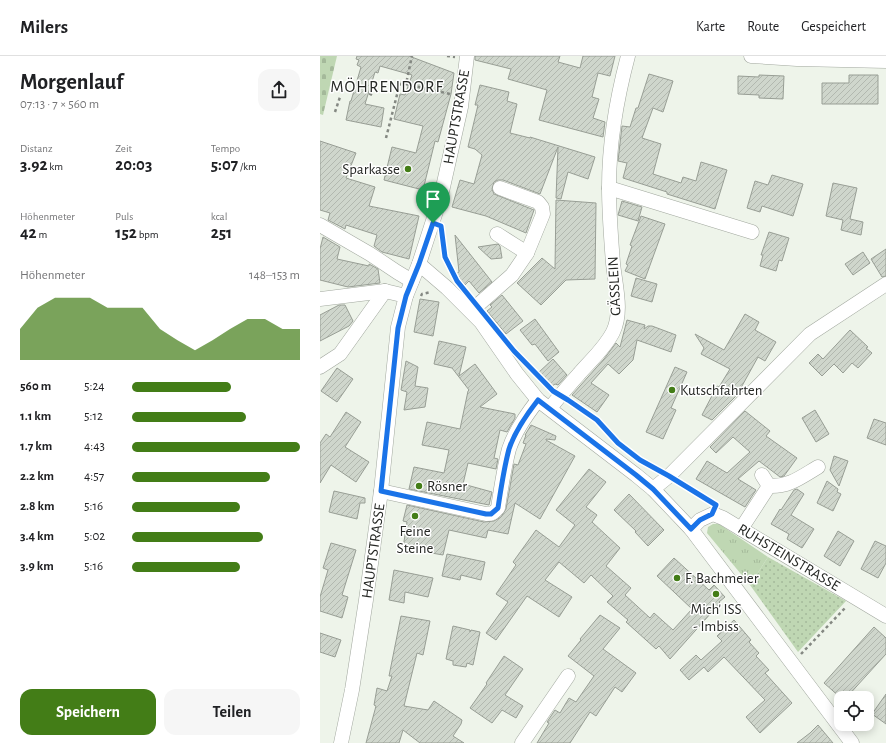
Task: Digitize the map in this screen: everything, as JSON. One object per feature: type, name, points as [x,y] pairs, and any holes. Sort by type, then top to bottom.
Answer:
[{"type":"street","name":"HAUPTSTRASSE","points":[[342,743],[366,600],[381,491],[398,328],[413,297],[412,281],[441,196],[461,107],[467,56]]},
{"type":"street","name":"GÄSSLEIN","points":[[381,491],[491,514],[498,508],[509,450],[529,412],[560,396],[605,346],[614,331],[617,319],[617,302],[609,188],[610,146],[616,108],[628,56]]},
{"type":"street","points":[[751,56],[797,59],[886,61]]},
{"type":"street","points":[[472,311],[512,276],[527,253],[543,214],[542,207],[538,202],[500,188]]},
{"type":"street","points":[[609,188],[752,232]]},
{"type":"street","points":[[320,225],[370,254],[412,281]]},
{"type":"street","points":[[497,234],[527,253]]},
{"type":"street","points":[[419,264],[472,311],[517,374],[544,404],[653,489],[691,529],[852,743]]},
{"type":"street","points":[[653,489],[669,476],[810,334],[886,284]]},
{"type":"street","points":[[320,299],[385,291],[413,297]]},
{"type":"street","points":[[320,367],[340,354],[385,291]]},
{"type":"street","points":[[741,529],[765,481],[780,487],[793,482],[818,467]]},
{"type":"street","points":[[691,529],[700,520],[712,514]]},
{"type":"street","name":"RUHSTEINSTRASSE","points":[[712,514],[723,518],[854,597],[885,613]]},
{"type":"street","points":[[522,743],[568,676]]},
{"type":"path","points":[[406,84],[412,56]]},
{"type":"path","points":[[372,95],[370,94],[372,89],[370,88],[372,88],[374,82],[377,82]]},
{"type":"path","points":[[386,138],[400,83],[447,93]]},
{"type":"path","points":[[335,112],[340,97]]},
{"type":"path","points":[[433,223],[441,226],[445,257],[457,281]]},
{"type":"path","points":[[413,297],[433,291],[441,275],[450,267]]},
{"type":"path","points":[[536,374],[553,391],[597,420],[618,443]]},
{"type":"path","points":[[640,460],[716,505],[712,514]]},
{"type":"path","points":[[792,663],[854,597]]},
{"type":"green space","points":[[320,56],[337,56],[323,115],[320,114]]},
{"type":"green space","points":[[713,524],[719,524],[768,557],[750,585],[707,533],[708,527]]},
{"type":"green space","points":[[768,557],[846,601],[798,652],[750,585]]},
{"type":"building","points":[[357,56],[409,56],[454,73],[451,94],[438,142],[435,141],[423,190],[384,180],[392,147],[416,153],[423,126],[394,119],[400,94],[405,95],[412,75],[380,66],[378,73],[375,72],[365,104],[384,108],[381,127],[346,120],[350,101],[361,67],[357,65],[359,60],[356,59]]},
{"type":"building","points":[[475,56],[560,56],[558,62],[580,68],[583,56],[615,56],[610,76],[598,73],[592,97],[599,99],[593,118],[605,122],[603,137],[539,120],[547,90],[508,79],[511,69],[475,60]]},
{"type":"building","points":[[649,74],[673,81],[663,112],[653,108],[642,138],[661,144],[653,174],[681,183],[683,177],[696,181],[701,162],[727,170],[715,209],[623,178],[627,163],[618,161],[622,126],[630,127]]},
{"type":"building","points":[[759,75],[784,76],[783,99],[759,98],[759,95],[738,94],[738,76],[759,77]]},
{"type":"building","points":[[849,75],[878,75],[878,104],[822,104],[822,83],[849,83]]},
{"type":"building","points":[[480,85],[509,92],[507,101],[517,104],[510,133],[530,137],[595,157],[588,179],[568,172],[561,199],[556,198],[558,147],[540,194],[503,180],[494,182],[492,189],[494,194],[534,210],[526,233],[486,216],[452,207],[460,180],[474,184],[482,155],[475,149],[468,147],[478,105],[475,105]]},
{"type":"building","points":[[320,141],[356,153],[346,178],[375,187],[369,206],[419,216],[409,259],[382,252],[374,246],[377,235],[346,225],[345,229],[328,220],[330,213],[320,210]]},
{"type":"building","points":[[772,175],[803,184],[793,216],[762,206],[760,212],[747,208],[755,181],[768,185]]},
{"type":"building","points":[[833,183],[857,188],[850,219],[863,222],[861,235],[841,230],[843,220],[826,216]]},
{"type":"building","points":[[556,200],[596,203],[595,279],[566,280],[541,305],[517,283],[542,258],[555,269]]},
{"type":"building","points":[[622,201],[642,207],[638,221],[618,215]]},
{"type":"building","points":[[641,216],[665,224],[645,279],[625,271],[628,265],[626,264],[632,246],[630,245]]},
{"type":"building","points":[[769,232],[789,238],[782,261],[779,260],[776,271],[760,266],[763,255],[761,255]]},
{"type":"building","points":[[455,235],[492,282],[479,293],[469,281],[465,285],[456,274],[459,272]]},
{"type":"building","points":[[323,237],[340,247],[337,259],[369,266],[369,264],[378,269],[380,283],[348,287],[320,280],[320,249]]},
{"type":"building","points":[[498,244],[500,246],[502,258],[491,259],[478,247]]},
{"type":"building","points":[[886,249],[886,276],[882,277],[871,259]]},
{"type":"building","points":[[863,252],[870,263],[853,275],[845,264]]},
{"type":"building","points":[[636,278],[657,284],[652,302],[631,296]]},
{"type":"building","points":[[502,295],[523,321],[506,334],[487,311],[492,307],[490,305]]},
{"type":"building","points":[[420,299],[439,302],[433,336],[414,332]]},
{"type":"building","points":[[339,305],[345,305],[353,321],[349,326],[320,341],[320,315]]},
{"type":"building","points":[[745,314],[759,322],[755,330],[776,342],[765,361],[758,357],[737,395],[712,420],[702,415],[717,386],[719,387],[730,369],[701,354],[704,348],[695,334],[724,350]]},
{"type":"building","points":[[535,319],[559,352],[548,361],[535,344],[532,345],[520,330]]},
{"type":"building","points":[[627,320],[645,325],[644,329],[648,326],[652,326],[676,335],[671,352],[637,340],[633,360],[619,374],[608,364],[591,383],[609,395],[597,412],[572,395],[616,343],[620,347]]},
{"type":"building","points":[[850,330],[868,347],[866,348],[872,353],[858,368],[852,363],[843,373],[834,364],[822,376],[809,363],[818,354],[823,359]]},
{"type":"building","points":[[439,341],[466,347],[459,376],[475,364],[497,394],[480,407],[515,414],[515,418],[507,432],[500,430],[494,458],[498,459],[496,469],[468,463],[463,484],[492,492],[489,505],[409,489],[414,467],[444,473],[449,450],[422,445],[427,422],[460,429],[469,390],[452,368],[434,364]]},
{"type":"building","points":[[553,359],[567,375],[558,385],[555,384],[551,387],[538,373]]},
{"type":"building","points":[[406,361],[418,367],[415,386],[428,388],[425,407],[404,410],[407,392],[401,390]]},
{"type":"building","name":"Kutschfahrten","points":[[675,367],[687,372],[671,408],[676,410],[663,439],[646,432]]},
{"type":"building","points":[[337,368],[353,379],[337,402],[321,391]]},
{"type":"building","points":[[815,410],[829,434],[816,442],[802,418]]},
{"type":"building","points":[[745,411],[770,431],[766,436],[797,458],[784,476],[780,477],[759,461],[738,479],[756,490],[745,507],[696,479],[707,461],[727,473],[750,452],[733,437],[716,453],[710,447]]},
{"type":"building","points":[[346,412],[361,422],[345,447],[369,462],[356,482],[331,465],[320,483],[320,443],[326,434],[330,437]]},
{"type":"building","points":[[874,419],[886,423],[886,445],[867,438]]},
{"type":"building","points":[[531,425],[556,436],[555,440],[546,440],[575,456],[540,519],[515,503],[508,534],[488,530],[486,538],[449,530],[443,555],[403,548],[407,522],[403,521],[407,505],[484,522],[494,521],[501,517],[506,509],[514,464],[518,465],[526,444],[523,443],[525,435]]},
{"type":"building","points":[[834,456],[848,461],[839,486],[830,470]]},
{"type":"building","points":[[589,469],[606,482],[586,507],[597,515],[592,522],[620,548],[606,566],[631,588],[625,595],[650,618],[654,613],[673,630],[692,609],[657,576],[674,558],[709,590],[714,585],[725,597],[670,659],[659,646],[656,649],[626,622],[628,620],[607,602],[613,596],[591,575],[584,583],[559,562],[545,580],[572,597],[559,617],[527,596],[496,640],[486,633],[508,602],[496,594],[516,565],[513,562],[536,530],[559,547],[575,525],[556,510]]},
{"type":"building","points":[[827,481],[838,489],[837,492],[841,494],[833,511],[817,503]]},
{"type":"building","points":[[797,489],[804,494],[791,515],[814,529],[802,548],[787,539],[789,534],[771,524],[794,490]]},
{"type":"building","points":[[334,491],[365,498],[365,503],[360,503],[357,519],[329,512]]},
{"type":"building","points":[[629,494],[664,530],[648,546],[635,532],[636,531],[614,510]]},
{"type":"building","points":[[838,531],[854,541],[840,566],[824,556]]},
{"type":"building","points":[[875,541],[886,546],[886,563],[878,578],[861,569]]},
{"type":"building","points":[[331,543],[356,550],[342,595],[348,597],[342,618],[320,611],[320,597],[328,570],[323,568]]},
{"type":"building","points":[[447,554],[485,562],[481,580],[461,575],[460,580],[442,576]]},
{"type":"building","points":[[394,570],[433,578],[428,597],[405,592],[404,603],[389,600]]},
{"type":"building","points":[[600,615],[620,628],[603,649],[636,673],[622,692],[615,687],[596,716],[590,712],[570,743],[537,743],[549,723],[547,722],[555,710],[560,713],[569,698],[576,702],[594,676],[568,656]]},
{"type":"building","points":[[401,616],[430,621],[423,655],[417,653],[404,706],[428,710],[434,701],[462,720],[453,736],[464,743],[420,743],[403,730],[399,743],[366,743],[376,706],[374,705],[377,688],[387,691],[392,676],[389,676]]},
{"type":"building","points":[[734,620],[751,640],[749,642],[759,653],[756,656],[769,670],[765,673],[792,703],[760,733],[746,717],[765,700],[724,657],[708,672],[704,667],[689,680],[680,670],[696,655],[701,660],[722,641],[717,636]]},
{"type":"building","points":[[453,626],[470,630],[470,632],[471,630],[480,632],[473,665],[467,663],[466,667],[453,665],[453,661],[446,659]]},
{"type":"building","points":[[874,627],[886,638],[886,654],[852,691],[834,692],[824,683]]},
{"type":"building","points":[[320,633],[341,640],[335,657],[320,652]]},
{"type":"building","points":[[504,656],[523,669],[505,695],[523,706],[516,718],[502,710],[492,723],[470,708]]},
{"type":"building","points":[[886,694],[886,724],[874,715],[874,711]]},
{"type":"building","points":[[818,725],[833,743],[797,743],[810,733]]},
{"type":"place","name":"Sparkasse","points":[[408,169]]},
{"type":"place","name":"Kutschfahrten","points":[[672,390]]},
{"type":"place","name":"Rösner","points":[[419,486]]},
{"type":"place","name":"Feine Steine","points":[[415,516]]},
{"type":"place","name":"F. Bachmeier","points":[[677,578]]},
{"type":"place","name":"Mich' ISS - Imbiss","points":[[716,594]]},
{"type":"district","name":"MÖHRENDORF","points":[[387,86]]},
{"type":"route","points":[[433,223],[441,226],[445,257],[457,281],[514,351],[553,391],[597,420],[606,428],[618,443],[640,460],[716,505],[712,514],[700,520],[691,529],[653,489],[538,400],[529,412],[509,450],[498,508],[495,512],[486,514],[381,491],[398,328],[406,296],[433,223]]}]
